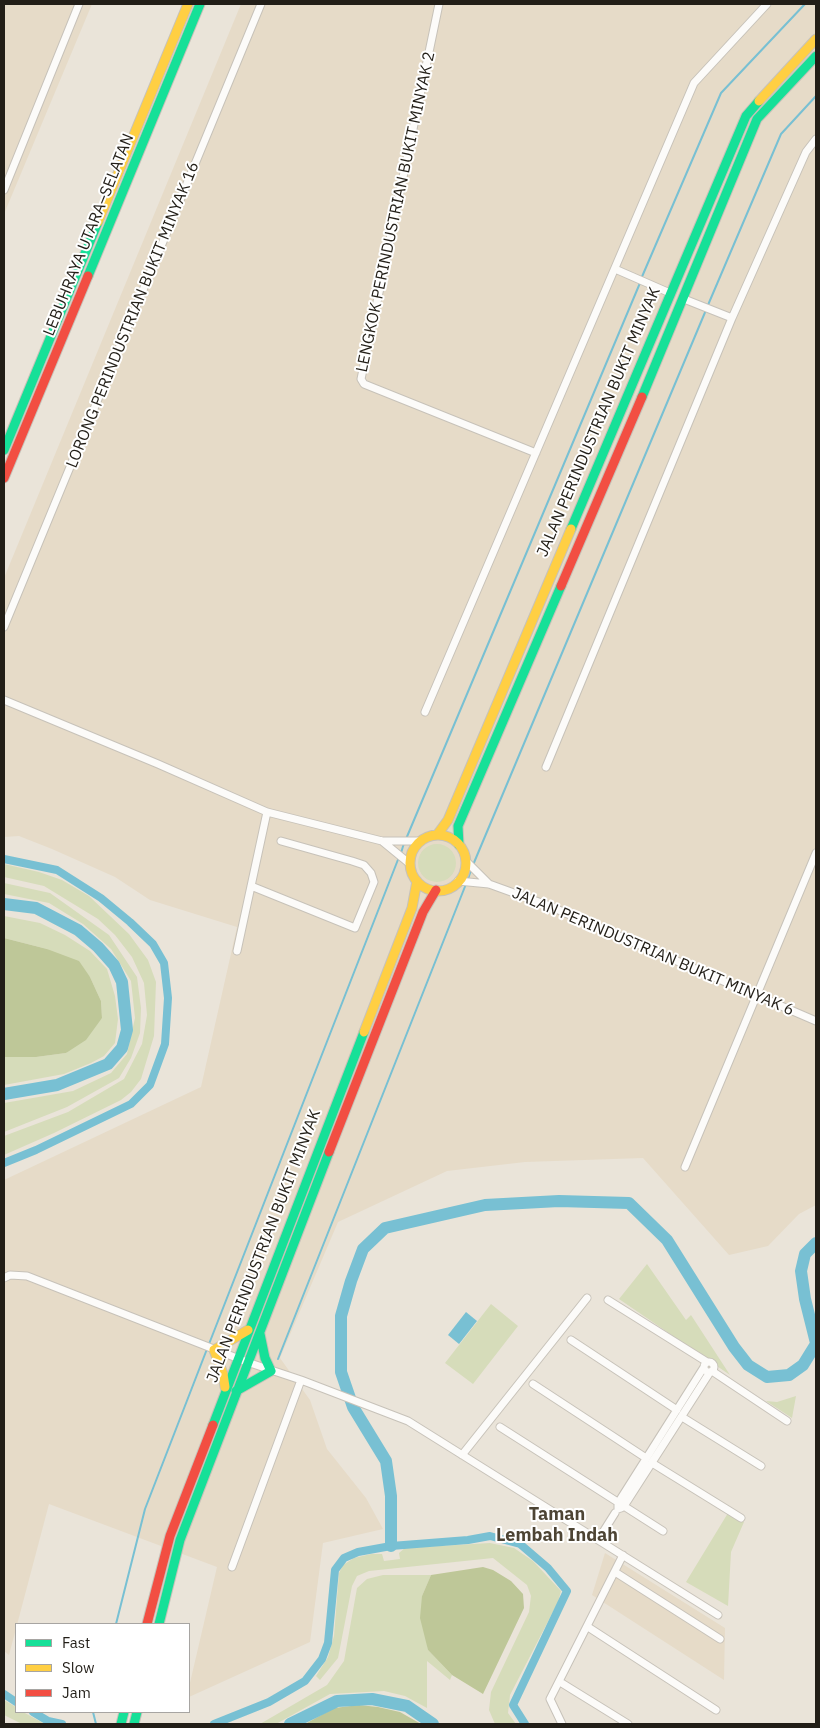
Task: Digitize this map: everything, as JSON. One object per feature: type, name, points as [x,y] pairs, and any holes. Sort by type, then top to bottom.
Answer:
[{"type":"main road","name":"LEBUHRAYA UTARA–SELATAN","points":[[4,450],[188,4]]},
{"type":"main road","name":"LEBUHRAYA UTARA–SELATAN","points":[[4,478],[200,4]]},
{"type":"main road","name":"JALAN PERINDUSTRIAN BUKIT MINYAK","points":[[437,835],[448,820],[667,291],[746,116],[816,39]]},
{"type":"main road","name":"JALAN PERINDUSTRIAN BUKIT MINYAK","points":[[459,845],[458,826],[687,301],[757,119],[816,56]]},
{"type":"main road","points":[[437,835],[453,839],[459,845],[468,864],[462,876],[462,882],[436,890],[423,886],[418,881],[407,861],[416,841],[437,835]]},
{"type":"main road","name":"JALAN PERINDUSTRIAN BUKIT MINYAK","points":[[147,1623],[170,1536],[225,1388],[238,1359],[412,908],[418,881]]},
{"type":"main road","name":"JALAN PERINDUSTRIAN BUKIT MINYAK","points":[[159,1623],[180,1540],[247,1362],[423,912],[436,890]]},
{"type":"main road","points":[[225,1388],[223,1374],[210,1348],[249,1330]]},
{"type":"main road","points":[[236,1392],[252,1380],[271,1371],[263,1352],[260,1331]]},
{"type":"street","points":[[4,190],[79,4]]},
{"type":"street","name":"LORONG PERINDUSTRIAN BUKIT MINYAK 16","points":[[4,626],[261,4]]},
{"type":"street","name":"LENGKOK PERINDUSTRIAN BUKIT MINYAK 2","points":[[439,4],[362,379],[364,384],[536,453]]},
{"type":"street","points":[[426,712],[536,453],[618,270],[694,83],[767,4]]},
{"type":"street","points":[[546,767],[732,318],[806,152],[816,139]]},
{"type":"street","points":[[618,270],[667,291]]},
{"type":"street","points":[[687,301],[732,318]]},
{"type":"street","points":[[4,700],[267,812],[382,841],[416,841]]},
{"type":"street","points":[[237,951],[267,812]]},
{"type":"street","points":[[251,886],[355,928],[374,882],[371,873],[364,866],[352,861],[280,841]]},
{"type":"street","points":[[382,841],[407,861]]},
{"type":"street","points":[[685,1167],[816,853]]},
{"type":"street","points":[[468,864],[489,884]]},
{"type":"street","points":[[462,882],[489,884]]},
{"type":"street","name":"JALAN PERINDUSTRIAN BUKIT MINYAK 6","points":[[489,884],[547,905],[816,1021]]},
{"type":"street","points":[[4,1278],[10,1275],[27,1276],[238,1359],[332,1391],[408,1421],[718,1615]]},
{"type":"street","points":[[462,1455],[587,1298]]},
{"type":"street","points":[[608,1300],[787,1422]]},
{"type":"street","points":[[571,1340],[677,1410]]},
{"type":"street","points":[[621,1505],[677,1410],[708,1368]]},
{"type":"street","points":[[649,1460],[682,1417],[708,1368]]},
{"type":"street","points":[[232,1567],[301,1380]]},
{"type":"street","points":[[533,1384],[741,1518]]},
{"type":"street","points":[[682,1417],[761,1466]]},
{"type":"street","points":[[500,1427],[663,1531]]},
{"type":"street","points":[[598,1540],[616,1513]]},
{"type":"street","points":[[562,1724],[550,1702],[623,1555]]},
{"type":"street","points":[[616,1572],[720,1639]]},
{"type":"street","points":[[588,1627],[716,1710]]},
{"type":"street","points":[[560,1682],[628,1724]]},
{"type":"shaded area","points":[[4,4],[92,4],[4,214]]},
{"type":"shaded area","points":[[241,4],[816,4],[816,1205],[799,1214],[768,1246],[729,1255],[643,1158],[525,1162],[447,1171],[338,1222],[280,1358],[310,1400],[327,1449],[366,1498],[383,1529],[323,1543],[310,1642],[190,1697],[190,1683],[217,1567],[49,1504],[17,1623],[15,1623],[15,1632],[9,1655],[4,1651],[4,1180],[201,1087],[237,927],[150,900],[115,877],[19,836],[4,837],[4,578]]},
{"type":"shaded area","points":[[605,1553],[725,1628],[724,1680],[592,1595]]},
{"type":"green space","points":[[437,844],[451,849],[456,863],[451,877],[437,882],[423,877],[418,863],[423,849]]},
{"type":"green space","points":[[4,864],[39,872],[62,880],[89,896],[129,934],[148,960],[156,982],[154,1036],[141,1079],[131,1092],[121,1100],[4,1155],[4,1136],[68,1112],[124,1079],[142,1044],[147,1015],[144,983],[132,957],[115,935],[98,919],[44,886],[4,877]]},
{"type":"green space","points":[[4,883],[50,893],[109,935],[137,977],[141,1008],[140,1033],[131,1058],[119,1078],[67,1107],[4,1132],[4,1103],[73,1091],[111,1073],[127,1054],[135,1018],[131,981],[111,949],[83,924],[49,903],[4,894]]},
{"type":"green space","points":[[4,916],[40,923],[65,935],[90,951],[107,969],[115,996],[118,1019],[115,1043],[104,1056],[64,1074],[4,1085],[4,1057],[36,1057],[66,1053],[102,1018],[101,1001],[90,977],[47,949],[4,938]]},
{"type":"green space","points":[[4,938],[47,949],[79,961],[90,977],[101,1001],[102,1018],[86,1040],[66,1053],[36,1057],[4,1057]]},
{"type":"green space","points":[[647,1264],[686,1320],[691,1315],[730,1375],[619,1299]]},
{"type":"green space","points":[[491,1304],[518,1326],[473,1384],[445,1363]]},
{"type":"green space","points":[[796,1396],[792,1418],[766,1401],[777,1402]]},
{"type":"green space","points":[[728,1513],[744,1522],[731,1552],[728,1606],[686,1582]]},
{"type":"green space","points":[[490,1543],[514,1548],[533,1561],[561,1591],[558,1602],[510,1695],[508,1713],[516,1724],[495,1724],[489,1710],[491,1692],[529,1612],[531,1596],[527,1585],[493,1558],[369,1571],[357,1576],[352,1586],[338,1658],[320,1680],[316,1676],[328,1657],[334,1636],[339,1573],[343,1565],[354,1558],[371,1554],[382,1554],[384,1561],[400,1559],[399,1553],[405,1548]]},
{"type":"green space","points":[[483,1567],[493,1570],[511,1581],[523,1594],[524,1608],[483,1694],[452,1675],[428,1650],[420,1618],[422,1596],[431,1575]]},
{"type":"green space","points":[[383,1575],[431,1575],[422,1596],[428,1650],[452,1675],[450,1680],[427,1661],[427,1708],[405,1696],[384,1691],[330,1694],[276,1724],[260,1724],[327,1685],[344,1661],[357,1588],[367,1579]]},
{"type":"green space","points":[[4,1700],[15,1706],[15,1713],[25,1713],[45,1724],[22,1724],[4,1715]]},
{"type":"green space","points":[[359,1705],[400,1712],[421,1724],[305,1724],[334,1708]]},
{"type":"water","points":[[466,1312],[477,1321],[459,1344],[448,1335]]},
{"type":"waterway","points":[[641,279],[721,93],[805,4]]},
{"type":"waterway","points":[[708,305],[781,134],[816,96]]},
{"type":"waterway","points":[[406,839],[640,283]]},
{"type":"waterway","points":[[473,865],[706,310]]},
{"type":"waterway","points":[[401,853],[404,843]]},
{"type":"waterway","points":[[209,1344],[399,857]]},
{"type":"waterway","points":[[4,859],[57,870],[101,898],[130,922],[153,944],[164,963],[168,998],[165,1044],[150,1085],[131,1104],[36,1150],[4,1163]]},
{"type":"waterway","points":[[468,879],[471,870]]},
{"type":"waterway","points":[[278,1359],[466,884]]},
{"type":"waterway","points":[[4,904],[36,908],[78,930],[98,947],[114,965],[122,982],[127,1030],[122,1048],[108,1064],[57,1085],[4,1094]]},
{"type":"waterway","points":[[391,1546],[391,1496],[386,1461],[353,1407],[341,1372],[341,1316],[351,1281],[363,1249],[385,1228],[485,1205],[559,1201],[629,1203],[667,1240],[734,1347],[748,1365],[767,1377],[789,1375],[803,1365],[816,1344]]},
{"type":"waterway","points":[[816,1243],[805,1254],[801,1271],[805,1299],[816,1343]]},
{"type":"waterway","points":[[116,1623],[145,1509],[207,1349]]},
{"type":"waterway","points":[[214,1724],[269,1702],[305,1681],[322,1659],[328,1643],[335,1570],[344,1558],[358,1552],[391,1546],[468,1540],[490,1536],[520,1544],[548,1568],[567,1591],[513,1705],[525,1724]]},
{"type":"waterway","points":[[4,1694],[15,1701]]},
{"type":"waterway","points":[[290,1724],[337,1701],[372,1699],[407,1706],[433,1724]]},
{"type":"waterway","points":[[35,1713],[48,1721],[62,1724]]},
{"type":"waterway","points":[[93,1713],[96,1724]]},
{"type":"traffic: fast","points":[[88,276],[200,4]]},
{"type":"traffic: fast","points":[[642,397],[757,119],[816,56]]},
{"type":"traffic: fast","points":[[571,529],[746,116],[759,101]]},
{"type":"traffic: fast","points":[[4,450],[98,222]]},
{"type":"traffic: fast","points":[[459,845],[458,826],[561,586]]},
{"type":"traffic: fast","points":[[213,1425],[364,1032]]},
{"type":"traffic: fast","points":[[159,1623],[180,1540],[329,1152]]},
{"type":"traffic: fast","points":[[236,1391],[271,1371],[265,1358],[260,1334]]},
{"type":"traffic: fast","points":[[121,1724],[124,1713]]},
{"type":"traffic: fast","points":[[134,1724],[137,1713]]},
{"type":"traffic: slow","points":[[98,222],[188,4]]},
{"type":"traffic: slow","points":[[759,101],[816,39]]},
{"type":"traffic: slow","points":[[437,835],[448,820],[571,529]]},
{"type":"traffic: slow","points":[[438,835],[453,840],[461,848],[466,863],[461,878],[453,886],[438,891],[423,886],[415,878],[410,863],[415,848],[423,840],[438,835]]},
{"type":"traffic: slow","points":[[364,1032],[412,908],[417,881]]},
{"type":"traffic: slow","points":[[225,1387],[223,1374],[214,1350],[248,1330]]},
{"type":"traffic: jam","points":[[4,478],[88,276]]},
{"type":"traffic: jam","points":[[561,586],[642,397]]},
{"type":"traffic: jam","points":[[329,1152],[423,912],[436,890]]},
{"type":"traffic: jam","points":[[147,1623],[170,1536],[213,1425]]},
{"type":"district","name":"Taman Lembah Indah","points":[[557,1525]]}]
